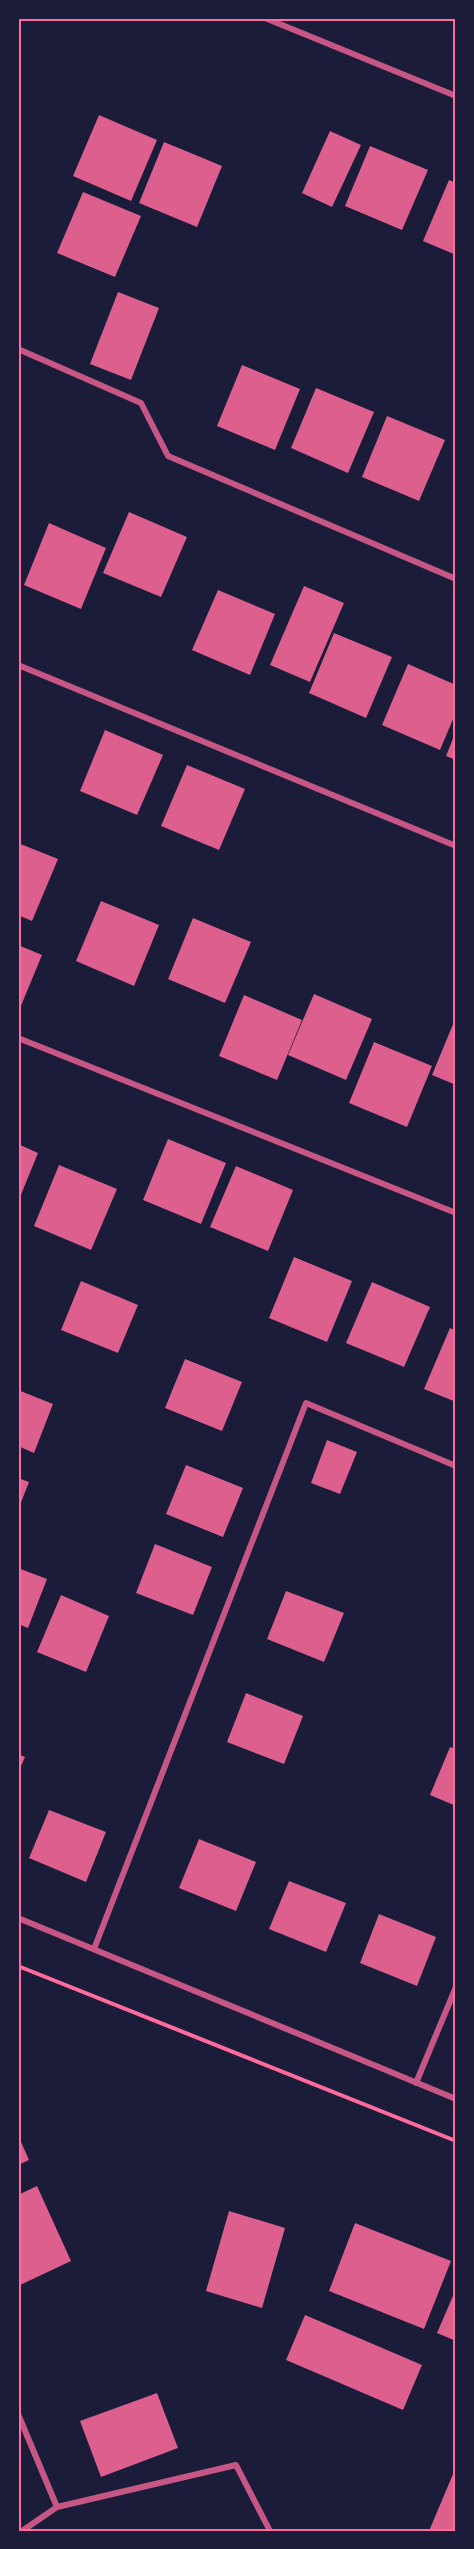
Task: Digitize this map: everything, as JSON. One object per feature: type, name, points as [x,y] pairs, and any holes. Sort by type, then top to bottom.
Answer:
[{"type":"street","points":[[265,18],[456,96]]},
{"type":"street","points":[[18,349],[141,403],[168,456],[456,579]]},
{"type":"street","points":[[18,665],[456,846]]},
{"type":"street","points":[[18,1038],[456,1213]]},
{"type":"street","points":[[93,1948],[306,1403],[456,1466]]},
{"type":"street","points":[[18,1918],[456,2099]]},
{"type":"street","points":[[416,2083],[456,1987]]},
{"type":"street","points":[[18,2414],[57,2507]]},
{"type":"street","points":[[22,2531],[57,2507],[236,2465],[270,2531]]},
{"type":"path","points":[[18,1966],[456,2141]]},
{"type":"building","points":[[99,115],[157,140],[131,201],[73,176]]},
{"type":"building","points":[[330,131],[361,145],[332,207],[302,193]]},
{"type":"building","points":[[164,142],[222,166],[197,227],[139,203]]},
{"type":"building","points":[[370,146],[428,170],[402,230],[345,206]]},
{"type":"building","points":[[449,180],[456,183],[456,255],[423,241]]},
{"type":"building","points":[[83,192],[141,216],[115,277],[57,253]]},
{"type":"building","points":[[118,292],[159,308],[131,380],[90,364]]},
{"type":"building","points":[[242,365],[300,389],[275,450],[217,426]]},
{"type":"building","points":[[316,388],[374,412],[348,473],[291,448]]},
{"type":"building","points":[[387,416],[445,440],[419,501],[362,477]]},
{"type":"building","points":[[129,512],[187,537],[161,597],[103,573]]},
{"type":"building","points":[[49,523],[106,548],[81,609],[24,585]]},
{"type":"building","points":[[304,586],[344,603],[310,682],[270,665]]},
{"type":"building","points":[[218,590],[275,614],[250,675],[192,650]]},
{"type":"building","points":[[334,633],[392,657],[366,718],[309,693]]},
{"type":"building","points":[[408,664],[456,685],[456,712],[440,750],[382,725]]},
{"type":"building","points":[[105,730],[163,755],[137,815],[80,791]]},
{"type":"building","points":[[456,731],[456,760],[446,756]]},
{"type":"building","points":[[187,765],[245,789],[219,850],[161,826]]},
{"type":"building","points":[[18,843],[58,859],[32,921],[18,915]]},
{"type":"building","points":[[101,901],[159,925],[134,986],[76,961]]},
{"type":"building","points":[[193,918],[251,942],[225,1003],[168,979]]},
{"type":"building","points":[[18,945],[42,955],[18,1013]]},
{"type":"building","points":[[314,994],[372,1019],[346,1080],[288,1055]]},
{"type":"building","points":[[244,995],[302,1020],[277,1080],[219,1056]]},
{"type":"building","points":[[456,1017],[456,1085],[432,1075]]},
{"type":"building","points":[[374,1042],[432,1066],[407,1127],[349,1103]]},
{"type":"building","points":[[168,1139],[226,1163],[201,1224],[143,1200]]},
{"type":"building","points":[[18,1144],[38,1153],[18,1202]]},
{"type":"building","points":[[59,1165],[117,1189],[91,1250],[34,1226]]},
{"type":"building","points":[[236,1166],[293,1190],[268,1251],[210,1227]]},
{"type":"building","points":[[294,1257],[352,1281],[327,1342],[269,1318]]},
{"type":"building","points":[[81,1281],[138,1305],[118,1353],[61,1330]]},
{"type":"building","points":[[372,1282],[430,1307],[404,1367],[346,1343]]},
{"type":"building","points":[[450,1328],[456,1331],[456,1402],[424,1389]]},
{"type":"building","points":[[185,1359],[242,1382],[222,1431],[165,1408]]},
{"type":"building","points":[[18,1390],[53,1404],[34,1453],[18,1446]]},
{"type":"building","points":[[327,1440],[357,1452],[340,1494],[311,1483]]},
{"type":"building","points":[[186,1465],[243,1488],[223,1537],[166,1514]]},
{"type":"building","points":[[18,1478],[29,1482],[18,1510]]},
{"type":"building","points":[[155,1544],[212,1567],[193,1615],[136,1593]]},
{"type":"building","points":[[18,1568],[47,1579],[28,1628],[18,1624]]},
{"type":"building","points":[[286,1591],[344,1613],[324,1662],[267,1639]]},
{"type":"building","points":[[61,1595],[109,1616],[86,1672],[37,1652]]},
{"type":"building","points":[[246,1693],[303,1716],[284,1764],[227,1742]]},
{"type":"building","points":[[450,1747],[456,1749],[456,1806],[430,1795]]},
{"type":"building","points":[[18,1754],[25,1757],[18,1773]]},
{"type":"building","points":[[49,1810],[106,1832],[86,1882],[29,1858]]},
{"type":"building","points":[[199,1839],[256,1862],[236,1911],[179,1888]]},
{"type":"building","points":[[289,1881],[346,1903],[326,1952],[269,1929]]},
{"type":"building","points":[[379,1914],[436,1937],[417,1986],[360,1963]]},
{"type":"building","points":[[18,2135],[29,2160],[18,2165]]},
{"type":"building","points":[[37,2186],[71,2261],[18,2286],[18,2195]]},
{"type":"building","points":[[229,2211],[285,2228],[262,2308],[206,2291]]},
{"type":"building","points":[[355,2223],[451,2261],[424,2329],[329,2291]]},
{"type":"building","points":[[456,2289],[456,2341],[437,2333]]},
{"type":"building","points":[[305,2315],[422,2365],[403,2410],[286,2360]]},
{"type":"building","points":[[157,2393],[178,2448],[101,2477],[80,2421]]},
{"type":"building","points":[[456,2467],[456,2531],[429,2531]]}]
